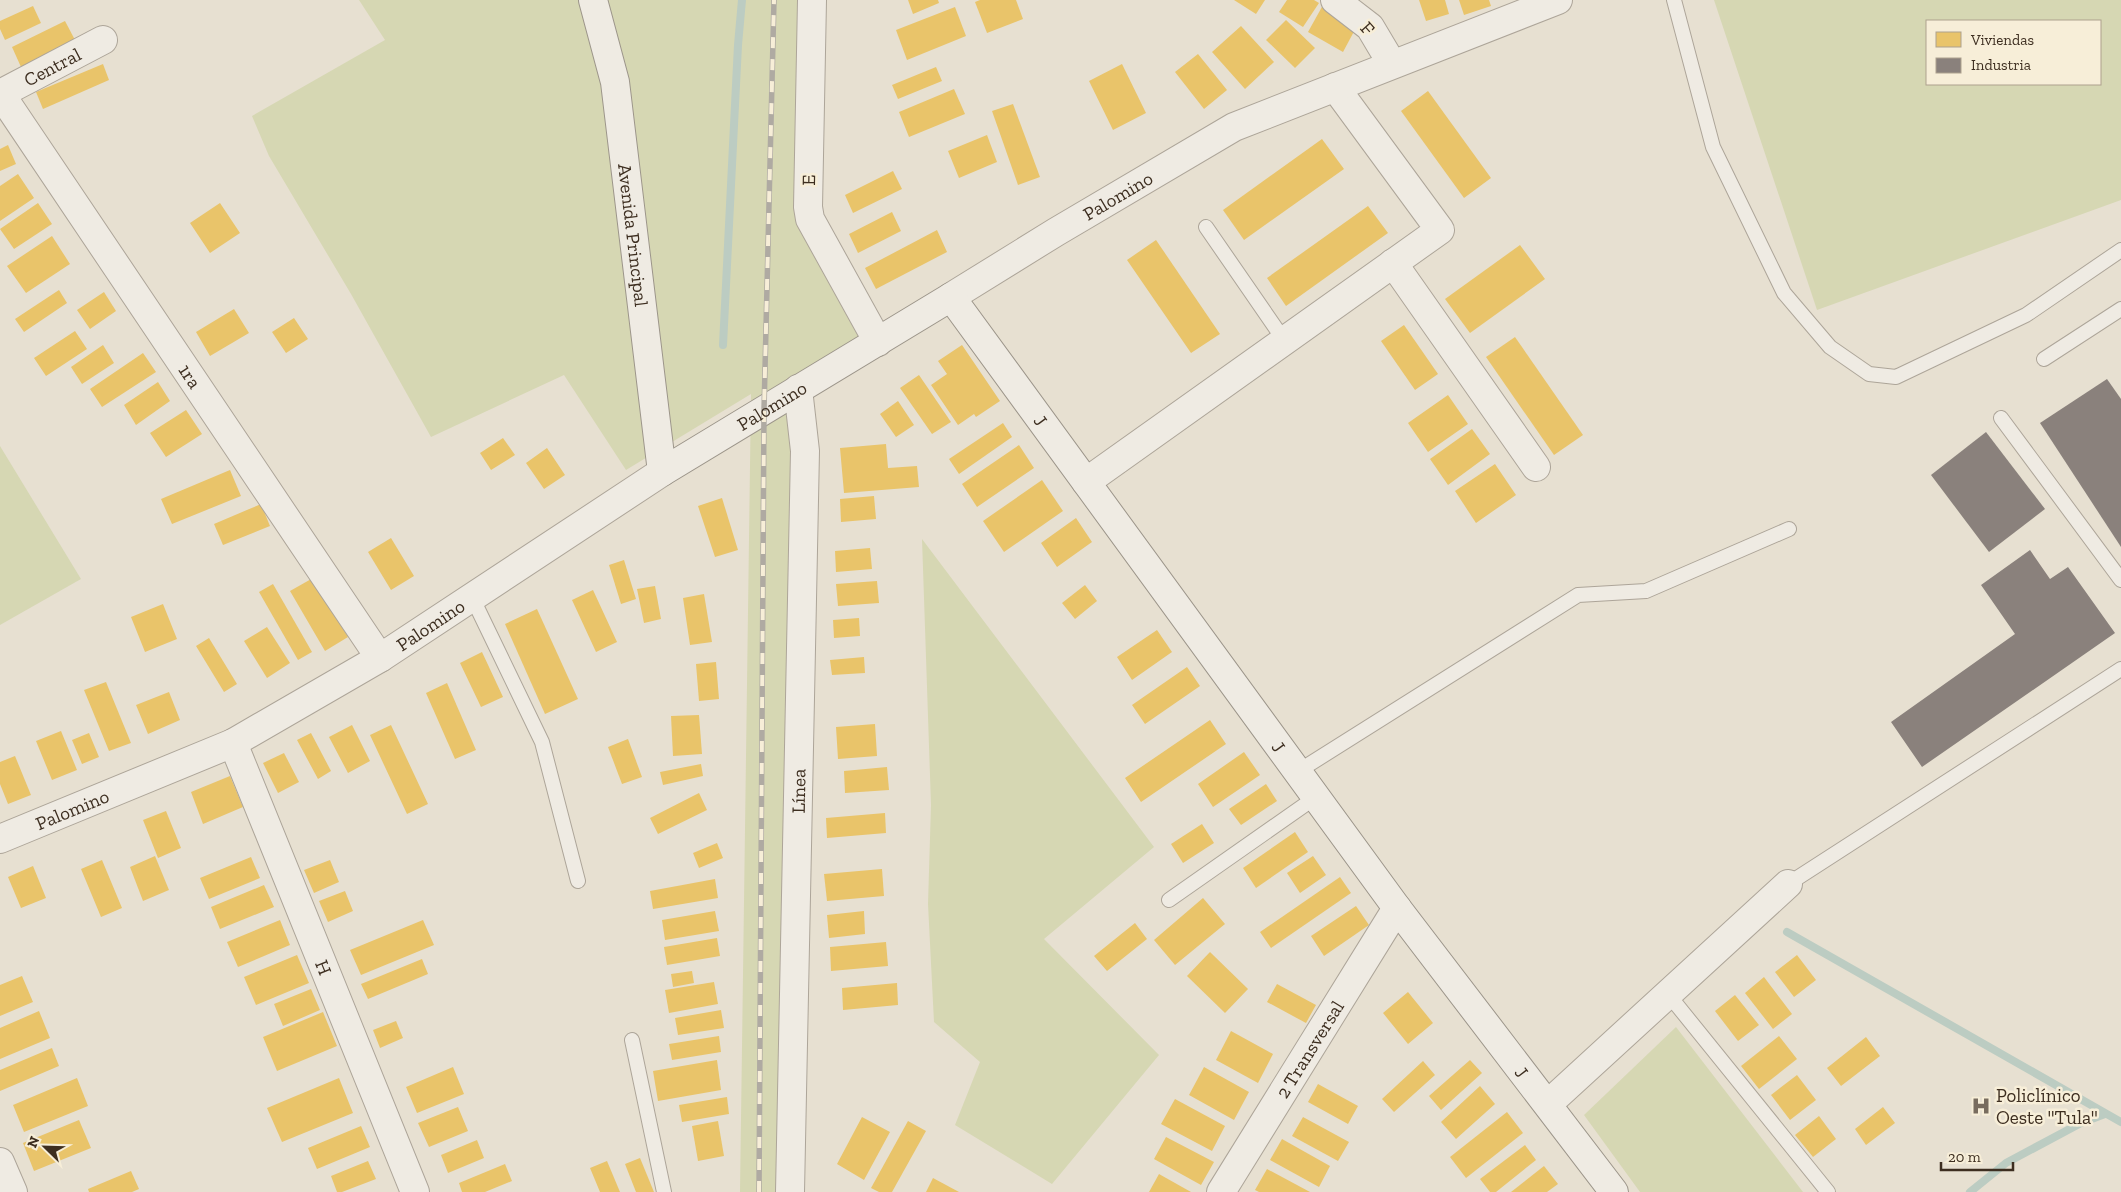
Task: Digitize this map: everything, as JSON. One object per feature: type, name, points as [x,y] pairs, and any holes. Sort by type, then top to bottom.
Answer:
[{"type":"street","name":"Avenida Principal","points":[[593,0],[615,82],[662,472]]},
{"type":"street","name":"E","points":[[812,0],[810,220],[878,342]]},
{"type":"street","name":"F","points":[[1335,0],[1370,27],[1392,64]]},
{"type":"street","name":"Palomino","points":[[0,839],[233,743],[380,658],[662,472],[951,298],[1056,232],[1234,127],[1392,64],[1521,6],[1558,0]]},
{"type":"street","name":"Central","points":[[0,94],[103,40]]},
{"type":"street","points":[[1086,482],[1440,230],[1335,87]]},
{"type":"street","name":"1ra","points":[[0,94],[380,658]]},
{"type":"street","points":[[1393,263],[1536,467]]},
{"type":"street","name":"J","points":[[951,298],[1397,908],[1614,1192]]},
{"type":"street","name":"Línea","points":[[790,1192],[805,451],[798,389]]},
{"type":"street","name":"H","points":[[233,743],[416,1192]]},
{"type":"street","points":[[1548,1104],[1788,884]]},
{"type":"street","name":"2 Transversal","points":[[1221,1192],[1397,908]]},
{"type":"street","points":[[0,1162],[13,1192]]},
{"type":"lane","points":[[1674,0],[1713,147],[1784,293],[1830,347],[1869,374],[1896,376],[2026,315],[2121,250]]},
{"type":"lane","points":[[1206,227],[1284,340]]},
{"type":"lane","points":[[2044,359],[2121,309]]},
{"type":"lane","points":[[2001,418],[2121,580]]},
{"type":"lane","points":[[1297,772],[1578,595],[1646,591],[1789,529]]},
{"type":"lane","points":[[472,597],[542,742],[578,881]]},
{"type":"lane","points":[[1788,884],[2121,670]]},
{"type":"lane","points":[[1169,900],[1316,797]]},
{"type":"lane","points":[[1668,994],[1828,1192]]},
{"type":"lane","points":[[632,1040],[664,1192]]},
{"type":"green space","points":[[359,0],[811,0],[808,207],[878,326],[798,389],[791,1192],[740,1192],[751,394],[626,470],[564,375],[431,437],[351,294],[269,156],[252,116],[385,40]]},
{"type":"green space","points":[[1714,0],[2121,0],[2121,200],[1817,310]]},
{"type":"green space","points":[[0,446],[81,579],[0,625]]},
{"type":"green space","points":[[922,539],[1154,847],[1044,939],[1159,1055],[1052,1184],[955,1125],[980,1062],[934,1022],[928,904],[931,805]]},
{"type":"green space","points":[[1676,1027],[1803,1192],[1640,1192],[1584,1115]]},
{"type":"building: Viviendas","points":[[908,0],[938,0],[939,3],[913,14]]},
{"type":"building: Viviendas","points":[[980,0],[1016,0],[1023,19],[987,33],[975,2]]},
{"type":"building: Viviendas","points":[[1234,0],[1265,0],[1256,14]]},
{"type":"building: Viviendas","points":[[1287,0],[1314,0],[1319,3],[1303,27],[1279,12]]},
{"type":"building: Viviendas","points":[[1419,0],[1445,0],[1449,14],[1426,21]]},
{"type":"building: Viviendas","points":[[1459,0],[1489,0],[1491,6],[1464,15]]},
{"type":"building: Viviendas","points":[[1323,5],[1358,24],[1343,52],[1308,32]]},
{"type":"building: Viviendas","points":[[33,6],[41,23],[5,40],[0,29],[0,21]]},
{"type":"building: Viviendas","points":[[955,7],[966,36],[907,60],[896,30]]},
{"type":"building: Viviendas","points":[[1286,20],[1315,48],[1295,68],[1266,40]]},
{"type":"building: Viviendas","points":[[65,21],[75,40],[21,67],[12,47]]},
{"type":"building: Viviendas","points":[[1241,26],[1274,62],[1245,89],[1212,52]]},
{"type":"building: Viviendas","points":[[1198,54],[1227,90],[1204,109],[1175,72]]},
{"type":"building: Viviendas","points":[[103,64],[109,80],[43,109],[36,92]]},
{"type":"building: Viviendas","points":[[1122,64],[1146,113],[1113,130],[1089,81]]},
{"type":"building: Viviendas","points":[[936,67],[942,81],[898,99],[892,85]]},
{"type":"building: Viviendas","points":[[954,89],[965,114],[909,137],[899,112]]},
{"type":"building: Viviendas","points":[[1428,91],[1491,178],[1464,198],[1401,111]]},
{"type":"building: Viviendas","points":[[1013,104],[1040,177],[1018,185],[992,111]]},
{"type":"building: Viviendas","points":[[987,135],[997,162],[959,178],[948,151]]},
{"type":"building: Viviendas","points":[[1322,139],[1344,169],[1244,240],[1223,210]]},
{"type":"building: Viviendas","points":[[8,145],[16,164],[0,171],[0,149]]},
{"type":"building: Viviendas","points":[[893,171],[902,189],[853,213],[845,195]]},
{"type":"building: Viviendas","points":[[18,174],[34,198],[0,221],[0,186]]},
{"type":"building: Viviendas","points":[[38,203],[52,224],[14,249],[0,229]]},
{"type":"building: Viviendas","points":[[220,203],[240,233],[210,253],[190,223]]},
{"type":"building: Viviendas","points":[[1368,206],[1388,233],[1286,306],[1267,278]]},
{"type":"building: Viviendas","points":[[892,212],[901,231],[858,253],[849,234]]},
{"type":"building: Viviendas","points":[[937,230],[947,252],[876,289],[865,268]]},
{"type":"building: Viviendas","points":[[52,236],[70,264],[26,293],[7,266]]},
{"type":"building: Viviendas","points":[[1156,240],[1220,334],[1191,353],[1127,260]]},
{"type":"building: Viviendas","points":[[1520,245],[1545,279],[1470,333],[1445,299]]},
{"type":"building: Viviendas","points":[[59,290],[67,303],[24,332],[15,319]]},
{"type":"building: Viviendas","points":[[104,292],[116,311],[90,329],[77,310]]},
{"type":"building: Viviendas","points":[[234,309],[249,333],[210,356],[196,332]]},
{"type":"building: Viviendas","points":[[294,318],[308,339],[286,353],[272,332]]},
{"type":"building: Viviendas","points":[[1404,325],[1438,374],[1415,390],[1381,341]]},
{"type":"building: Viviendas","points":[[75,331],[87,349],[46,376],[34,358]]},
{"type":"building: Viviendas","points":[[1515,337],[1583,435],[1554,455],[1486,357]]},
{"type":"building: Viviendas","points":[[103,345],[114,363],[82,384],[71,367]]},
{"type":"building: Viviendas","points":[[962,345],[1000,401],[976,417],[974,414],[958,425],[931,385],[947,374],[938,361]]},
{"type":"building: Viviendas","points":[[143,353],[156,372],[102,407],[90,389]]},
{"type":"building: Viviendas","points":[[919,375],[951,422],[932,434],[900,388]]},
{"type":"building: Viviendas","points":[[158,382],[170,401],[136,425],[124,405]]},
{"type":"building: Viviendas","points":[[1448,395],[1468,424],[1428,452],[1408,423]]},
{"type":"building: Viviendas","points":[[898,401],[914,425],[896,437],[880,414]]},
{"type":"building: Viviendas","points":[[186,410],[202,434],[166,457],[150,433]]},
{"type":"building: Viviendas","points":[[1003,423],[1012,437],[959,474],[949,459]]},
{"type":"building: Viviendas","points":[[1472,429],[1490,454],[1448,485],[1430,459]]},
{"type":"building: Viviendas","points":[[503,438],[515,455],[491,470],[480,453]]},
{"type":"building: Viviendas","points":[[886,444],[888,468],[917,466],[919,487],[844,493],[840,448]]},
{"type":"building: Viviendas","points":[[1019,445],[1034,468],[977,507],[962,484]]},
{"type":"building: Viviendas","points":[[547,448],[565,475],[544,489],[526,463]]},
{"type":"building: Viviendas","points":[[1495,464],[1516,495],[1476,523],[1455,491]]},
{"type":"building: Viviendas","points":[[230,470],[241,496],[172,524],[161,499]]},
{"type":"building: Viviendas","points":[[1042,480],[1063,511],[1004,552],[983,521]]},
{"type":"building: Viviendas","points":[[874,496],[876,519],[841,522],[840,499]]},
{"type":"building: Viviendas","points":[[722,498],[738,550],[715,557],[698,506]]},
{"type":"building: Viviendas","points":[[261,504],[270,526],[223,545],[214,524]]},
{"type":"building: Viviendas","points":[[1076,518],[1092,542],[1057,567],[1041,543]]},
{"type":"building: Viviendas","points":[[391,538],[414,576],[391,590],[368,552]]},
{"type":"building: Viviendas","points":[[870,548],[872,569],[836,572],[835,551]]},
{"type":"building: Viviendas","points":[[624,560],[636,599],[621,604],[609,565]]},
{"type":"building: Viviendas","points":[[313,578],[348,637],[325,651],[290,591]]},
{"type":"building: Viviendas","points":[[877,581],[879,603],[838,606],[836,584]]},
{"type":"building: Viviendas","points":[[273,584],[312,652],[298,660],[259,592]]},
{"type":"building: Viviendas","points":[[1085,585],[1097,601],[1075,619],[1062,603]]},
{"type":"building: Viviendas","points":[[655,586],[661,619],[644,623],[637,589]]},
{"type":"building: Viviendas","points":[[593,590],[617,642],[596,652],[572,600]]},
{"type":"building: Viviendas","points":[[704,594],[712,642],[690,645],[683,598]]},
{"type":"building: Viviendas","points":[[163,604],[177,639],[145,652],[131,617]]},
{"type":"building: Viviendas","points":[[537,609],[578,699],[545,714],[505,624]]},
{"type":"building: Viviendas","points":[[859,618],[860,636],[834,638],[833,620]]},
{"type":"building: Viviendas","points":[[267,627],[290,663],[267,678],[244,641]]},
{"type":"building: Viviendas","points":[[1157,630],[1172,652],[1132,680],[1117,657]]},
{"type":"building: Viviendas","points":[[209,638],[237,684],[224,692],[196,646]]},
{"type":"building: Viviendas","points":[[482,652],[503,697],[481,707],[460,663]]},
{"type":"building: Viviendas","points":[[864,657],[865,673],[832,675],[830,660]]},
{"type":"building: Viviendas","points":[[716,662],[719,699],[699,701],[696,664]]},
{"type":"building: Viviendas","points":[[1187,667],[1200,686],[1145,724],[1132,705]]},
{"type":"building: Viviendas","points":[[106,682],[131,743],[109,751],[84,690]]},
{"type":"building: Viviendas","points":[[447,683],[476,750],[455,759],[426,693]]},
{"type":"building: Viviendas","points":[[169,692],[180,720],[148,734],[136,705]]},
{"type":"building: Viviendas","points":[[699,715],[702,754],[673,756],[671,716]]},
{"type":"building: Viviendas","points":[[1210,720],[1226,744],[1141,802],[1125,778]]},
{"type":"building: Viviendas","points":[[875,724],[877,756],[838,759],[836,727]]},
{"type":"building: Viviendas","points":[[352,725],[370,761],[348,773],[329,737]]},
{"type":"building: Viviendas","points":[[391,725],[428,804],[407,814],[370,735]]},
{"type":"building: Viviendas","points":[[61,731],[77,770],[52,780],[36,741]]},
{"type":"building: Viviendas","points":[[89,733],[99,757],[82,764],[72,740]]},
{"type":"building: Viviendas","points":[[311,733],[331,771],[318,779],[297,740]]},
{"type":"building: Viviendas","points":[[628,739],[642,777],[622,784],[608,747]]},
{"type":"building: Viviendas","points":[[1244,752],[1260,775],[1213,807],[1198,784]]},
{"type":"building: Viviendas","points":[[284,753],[299,782],[278,793],[263,763]]},
{"type":"building: Viviendas","points":[[15,756],[31,795],[8,804],[0,784],[0,762]]},
{"type":"building: Viviendas","points":[[701,764],[703,776],[663,785],[660,772]]},
{"type":"building: Viviendas","points":[[887,767],[889,790],[845,793],[844,771]]},
{"type":"building: Viviendas","points":[[230,776],[243,807],[203,824],[191,792]]},
{"type":"building: Viviendas","points":[[1266,784],[1277,801],[1241,825],[1229,809]]},
{"type":"building: Viviendas","points":[[699,793],[707,810],[658,834],[650,818]]},
{"type":"building: Viviendas","points":[[166,811],[181,848],[158,858],[143,820]]},
{"type":"building: Viviendas","points":[[885,813],[886,833],[827,838],[826,818]]},
{"type":"building: Viviendas","points":[[1202,824],[1214,843],[1183,863],[1171,844]]},
{"type":"building: Viviendas","points":[[1295,832],[1308,852],[1256,888],[1243,868]]},
{"type":"building: Viviendas","points":[[717,843],[723,858],[699,868],[693,853]]},
{"type":"building: Viviendas","points":[[155,856],[169,890],[143,901],[130,867]]},
{"type":"building: Viviendas","points":[[1313,856],[1326,875],[1300,893],[1287,873]]},
{"type":"building: Viviendas","points":[[251,857],[260,878],[209,899],[200,878]]},
{"type":"building: Viviendas","points":[[102,860],[122,908],[101,917],[81,869]]},
{"type":"building: Viviendas","points":[[330,860],[339,882],[314,893],[304,870]]},
{"type":"building: Viviendas","points":[[33,866],[46,898],[21,908],[8,877]]},
{"type":"building: Viviendas","points":[[882,869],[884,896],[827,901],[824,874]]},
{"type":"building: Viviendas","points":[[1340,877],[1351,893],[1271,948],[1260,932]]},
{"type":"building: Viviendas","points":[[715,879],[718,898],[653,909],[650,891]]},
{"type":"building: Viviendas","points":[[264,885],[274,907],[220,929],[211,907]]},
{"type":"building: Viviendas","points":[[345,891],[353,911],[328,922],[319,901]]},
{"type":"building: Viviendas","points":[[1203,898],[1225,924],[1175,965],[1154,940]]},
{"type":"building: Viviendas","points":[[1356,906],[1369,925],[1324,956],[1311,936]]},
{"type":"building: Viviendas","points":[[715,911],[719,931],[665,940],[662,920]]},
{"type":"building: Viviendas","points":[[864,911],[865,934],[829,938],[827,915]]},
{"type":"building: Viviendas","points":[[280,920],[290,945],[238,967],[227,942]]},
{"type":"building: Viviendas","points":[[423,920],[434,945],[361,975],[350,950]]},
{"type":"building: Viviendas","points":[[1135,923],[1147,939],[1107,971],[1094,956]]},
{"type":"building: Viviendas","points":[[717,938],[720,956],[667,965],[664,947]]},
{"type":"building: Viviendas","points":[[886,942],[888,966],[831,971],[830,947]]},
{"type":"building: Viviendas","points":[[1210,952],[1248,989],[1225,1013],[1187,976]]},
{"type":"building: Viviendas","points":[[297,955],[309,983],[256,1005],[244,977]]},
{"type":"building: Viviendas","points":[[1797,955],[1816,980],[1794,997],[1775,972]]},
{"type":"building: Viviendas","points":[[422,959],[428,974],[368,999],[361,984]]},
{"type":"building: Viviendas","points":[[692,971],[694,983],[673,987],[671,974]]},
{"type":"building: Viviendas","points":[[22,976],[33,1002],[0,1016],[0,985]]},
{"type":"building: Viviendas","points":[[1764,977],[1792,1014],[1773,1029],[1745,993]]},
{"type":"building: Viviendas","points":[[714,982],[718,1004],[669,1013],[665,990]]},
{"type":"building: Viviendas","points":[[897,983],[898,1005],[843,1010],[842,988]]},
{"type":"building: Viviendas","points":[[1277,984],[1316,1005],[1306,1023],[1267,1002]]},
{"type":"building: Viviendas","points":[[311,989],[320,1010],[283,1026],[274,1004]]},
{"type":"building: Viviendas","points":[[1408,992],[1433,1023],[1408,1044],[1383,1013]]},
{"type":"building: Viviendas","points":[[1735,995],[1759,1025],[1738,1041],[1715,1011]]},
{"type":"building: Viviendas","points":[[721,1010],[724,1028],[678,1035],[675,1018]]},
{"type":"building: Viviendas","points":[[39,1011],[50,1038],[0,1059],[0,1028]]},
{"type":"building: Viviendas","points":[[323,1012],[337,1046],[277,1071],[263,1037]]},
{"type":"building: Viviendas","points":[[396,1021],[403,1038],[380,1048],[373,1030]]},
{"type":"building: Viviendas","points":[[1231,1031],[1273,1054],[1258,1083],[1216,1060]]},
{"type":"building: Viviendas","points":[[719,1036],[721,1052],[672,1060],[669,1044]]},
{"type":"building: Viviendas","points":[[1779,1036],[1797,1059],[1759,1089],[1741,1066]]},
{"type":"building: Viviendas","points":[[1866,1037],[1880,1056],[1841,1086],[1827,1068]]},
{"type":"building: Viviendas","points":[[52,1048],[59,1066],[0,1091],[0,1070]]},
{"type":"building: Viviendas","points":[[717,1060],[721,1090],[658,1101],[653,1071]]},
{"type":"building: Viviendas","points":[[1470,1060],[1482,1073],[1441,1110],[1429,1096]]},
{"type":"building: Viviendas","points":[[1423,1061],[1435,1075],[1394,1112],[1382,1099]]},
{"type":"building: Viviendas","points":[[453,1067],[464,1094],[417,1113],[406,1087]]},
{"type":"building: Viviendas","points":[[1204,1067],[1249,1092],[1234,1120],[1189,1095]]},
{"type":"building: Viviendas","points":[[1797,1075],[1816,1100],[1790,1120],[1771,1095]]},
{"type":"building: Viviendas","points":[[77,1078],[88,1106],[24,1132],[13,1105]]},
{"type":"building: Viviendas","points":[[339,1078],[353,1113],[282,1142],[267,1108]]},
{"type":"building: Viviendas","points":[[1318,1084],[1358,1106],[1348,1124],[1308,1102]]},
{"type":"building: Viviendas","points":[[1480,1086],[1495,1104],[1456,1139],[1441,1122]]},
{"type":"building: Viviendas","points":[[727,1097],[729,1114],[682,1122],[679,1105]]},
{"type":"building: Viviendas","points":[[1175,1099],[1225,1126],[1212,1151],[1161,1124]]},
{"type":"building: Viviendas","points":[[458,1107],[468,1131],[429,1147],[418,1123]]},
{"type":"building: Viviendas","points":[[1883,1107],[1895,1123],[1866,1145],[1855,1129]]},
{"type":"building: Viviendas","points":[[1507,1112],[1523,1133],[1466,1178],[1450,1157]]},
{"type":"building: Viviendas","points":[[1819,1116],[1836,1139],[1813,1157],[1795,1135]]},
{"type":"building: Viviendas","points":[[862,1117],[890,1132],[864,1180],[837,1164]]},
{"type":"building: Viviendas","points":[[1303,1117],[1349,1142],[1338,1161],[1292,1136]]},
{"type":"building: Viviendas","points":[[79,1120],[91,1148],[34,1171],[23,1143]]},
{"type":"building: Viviendas","points":[[718,1121],[724,1156],[698,1161],[692,1126]]},
{"type":"building: Viviendas","points":[[908,1121],[926,1131],[892,1192],[879,1192],[871,1188]]},
{"type":"building: Viviendas","points":[[361,1126],[370,1147],[317,1169],[308,1148]]},
{"type":"building: Viviendas","points":[[1166,1137],[1214,1162],[1201,1185],[1154,1159]]},
{"type":"building: Viviendas","points":[[1282,1139],[1330,1166],[1319,1187],[1270,1160]]},
{"type":"building: Viviendas","points":[[477,1140],[484,1158],[448,1173],[441,1155]]},
{"type":"building: Viviendas","points":[[1525,1145],[1536,1160],[1496,1192],[1490,1192],[1480,1179]]},
{"type":"building: Viviendas","points":[[640,1158],[654,1192],[636,1192],[625,1164]]},
{"type":"building: Viviendas","points":[[368,1161],[376,1179],[342,1192],[337,1192],[331,1176]]},
{"type":"building: Viviendas","points":[[607,1161],[620,1192],[600,1192],[590,1168]]},
{"type":"building: Viviendas","points":[[505,1164],[512,1181],[485,1192],[462,1192],[459,1183]]},
{"type":"building: Viviendas","points":[[1544,1166],[1558,1184],[1547,1192],[1511,1192]]},
{"type":"building: Viviendas","points":[[1267,1169],[1310,1192],[1259,1192],[1255,1190]]},
{"type":"building: Viviendas","points":[[131,1171],[139,1189],[132,1192],[89,1192],[88,1189]]},
{"type":"building: Viviendas","points":[[1159,1174],[1191,1192],[1149,1192]]},
{"type":"building: Viviendas","points":[[933,1178],[959,1192],[926,1192]]},
{"type":"building: Industria","points":[[2107,379],[2121,399],[2121,547],[2040,423]]},
{"type":"building: Industria","points":[[1986,432],[2045,509],[1989,552],[1931,475]]},
{"type":"building: Industria","points":[[2030,550],[2050,579],[2068,567],[2115,633],[1922,767],[1891,722],[2015,634],[1981,585]]},
{"type":"waterway","points":[[723,345],[738,45],[742,0]]},
{"type":"waterway","points":[[1787,932],[2121,1122]]},
{"type":"waterway","points":[[1970,1192],[2006,1163],[2081,1123],[2105,1114]]},
{"type":"railway","points":[[759,1192],[764,410],[774,0]]},
{"type":"place","name":"Policlínico Oeste \"Tula\"","points":[[1981,1106]]}]
